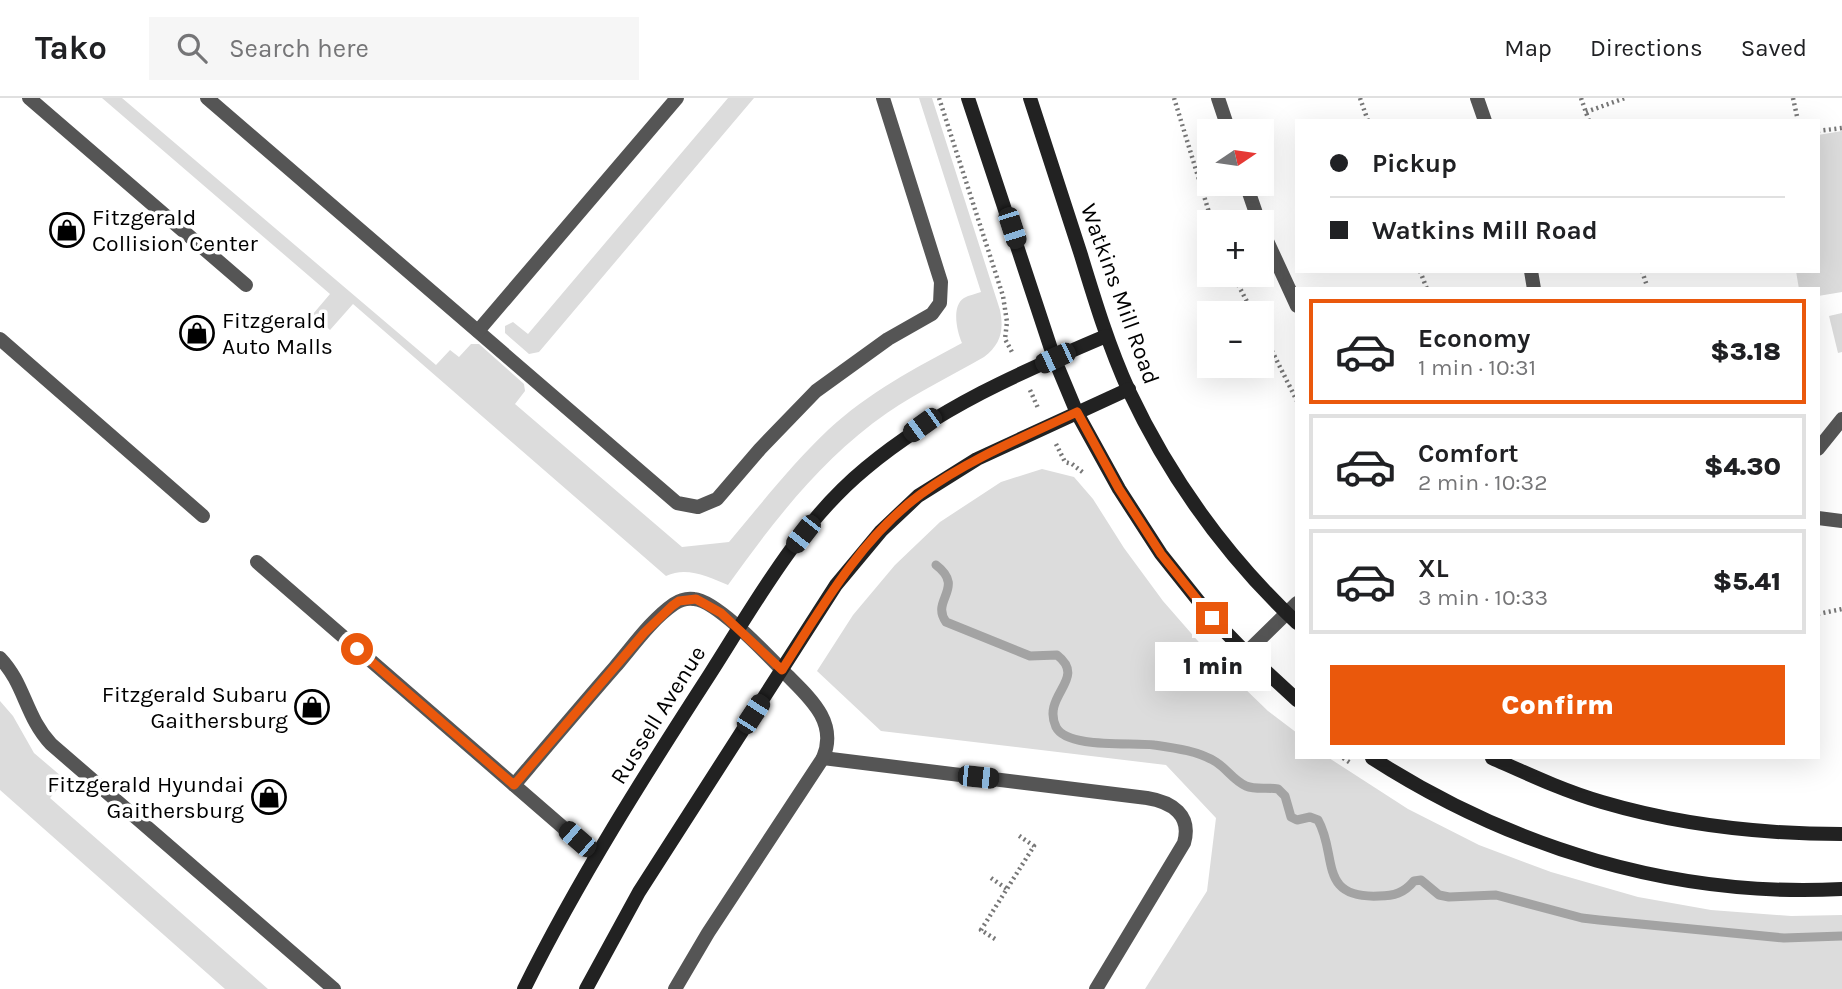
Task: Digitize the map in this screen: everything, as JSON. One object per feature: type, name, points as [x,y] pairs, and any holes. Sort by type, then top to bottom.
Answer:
[{"type":"street","points":[[29,98],[246,285]]},
{"type":"street","points":[[207,98],[677,503],[698,508],[717,499],[769,439],[816,391],[888,339],[932,314],[940,303],[941,282],[883,98]]},
{"type":"street","points":[[478,331],[677,98]]},
{"type":"street","points":[[968,98],[1055,358],[1077,412],[1119,489],[1161,554],[1212,618],[1295,698]]},
{"type":"street","name":"Watkins Mill Road","points":[[1030,98],[1107,336],[1148,429],[1210,526],[1253,580],[1291,608]]},
{"type":"street","points":[[1218,98],[1225,119]]},
{"type":"street","points":[[1477,98],[1484,119]]},
{"type":"street","points":[[1274,256],[1295,302]]},
{"type":"street","name":"Russell Avenue","points":[[524,989],[596,856],[779,564],[838,495],[863,470],[922,425],[1022,373],[1107,336]]},
{"type":"street","points":[[0,339],[203,516]]},
{"type":"street","points":[[586,989],[639,892],[836,585],[881,531],[918,496],[976,459],[1129,389]]},
{"type":"street","points":[[1820,446],[1842,419]]},
{"type":"street","points":[[1820,517],[1842,520]]},
{"type":"street","points":[[257,562],[596,856]]},
{"type":"street","points":[[514,785],[644,633],[672,606],[687,599],[703,601],[739,629],[808,695],[822,715],[828,740],[823,758],[708,933],[675,989]]},
{"type":"street","points":[[1246,653],[1291,608]]},
{"type":"street","points":[[0,658],[18,684],[32,719],[51,744],[334,989]]},
{"type":"street","points":[[823,758],[1156,799],[1176,808],[1186,828],[1184,843],[1096,989]]},
{"type":"street","points":[[1374,759],[1469,814],[1583,858],[1638,873],[1699,883],[1765,889],[1842,890]]},
{"type":"street","points":[[1494,759],[1601,802],[1669,819],[1787,834],[1842,834]]},
{"type":"path","points":[[939,98],[1003,296],[1007,322],[1005,339],[1065,462]]},
{"type":"path","points":[[1174,98],[1208,210]]},
{"type":"path","points":[[1360,98],[1367,119]]},
{"type":"path","points":[[1581,98],[1588,119]]},
{"type":"path","points":[[1586,112],[1625,98]]},
{"type":"path","points":[[1793,98],[1798,119]]},
{"type":"path","points":[[1820,131],[1842,128]]},
{"type":"path","points":[[1643,273],[1647,286]]},
{"type":"path","points":[[1274,355],[1295,397]]},
{"type":"path","points":[[1820,614],[1842,609]]},
{"type":"path","points":[[995,939],[982,930],[1034,846],[1018,835]]},
{"type":"path","points":[[991,878],[1007,889]]},
{"type":"shaded area","points":[[102,98],[122,98],[436,365],[450,350],[459,357],[471,344],[479,344],[524,384],[525,391],[515,404],[682,547],[729,542],[802,457],[843,417],[892,382],[962,343],[957,326],[958,307],[964,298],[981,292],[919,98],[932,98],[1000,310],[1000,336],[984,357],[899,405],[841,450],[800,492],[728,585],[690,572],[666,576],[353,304],[330,330],[313,314],[330,294]]},
{"type":"shaded area","points":[[728,98],[754,98],[539,352],[529,354],[505,333],[505,326],[513,322],[528,334]]},
{"type":"shaded area","points":[[1842,131],[1842,292],[1820,296],[1820,287],[1799,287],[1796,273],[1820,273],[1820,135]]},
{"type":"shaded area","points":[[1842,313],[1842,352],[1838,353],[1829,316]]},
{"type":"shaded area","points":[[1042,469],[1074,477],[1093,499],[1124,548],[1163,601],[1211,656],[1268,711],[1295,731],[1295,759],[1331,759],[1408,809],[1479,845],[1551,872],[1638,897],[1711,910],[1791,916],[1842,915],[1842,989],[1145,989],[1207,891],[1216,818],[1166,765],[881,731],[817,671],[853,615],[895,565],[940,522],[1001,482]]},
{"type":"shaded area","points":[[0,701],[13,716],[34,753],[61,776],[61,785],[50,798],[268,989],[225,989],[0,790]]},
{"type":"waterway","points":[[936,565],[948,581],[942,607],[946,622],[1030,656],[1057,655],[1065,664],[1068,672],[1054,706],[1053,716],[1056,727],[1062,734],[1086,742],[1154,745],[1186,750],[1216,762],[1246,786],[1278,789],[1285,796],[1291,817],[1297,820],[1310,817],[1318,820],[1324,833],[1333,872],[1346,890],[1359,895],[1389,895],[1421,880],[1439,895],[1496,895],[1582,918],[1784,938],[1842,936]]},
{"type":"place","name":"Fitzgerald Collision Center","points":[[67,230]]},
{"type":"place","name":"Fitzgerald Auto Malls","points":[[197,333]]},
{"type":"place","name":"Fitzgerald Subaru Gaithersburg","points":[[312,707]]},
{"type":"place","name":"Fitzgerald Hyundai Gaithersburg","points":[[269,797]]},
{"type":"route","points":[[357,649],[514,785],[644,633],[679,601],[696,599],[721,613],[782,670],[836,585],[881,531],[918,496],[976,459],[1077,412],[1119,489],[1161,554],[1212,618]]}]
